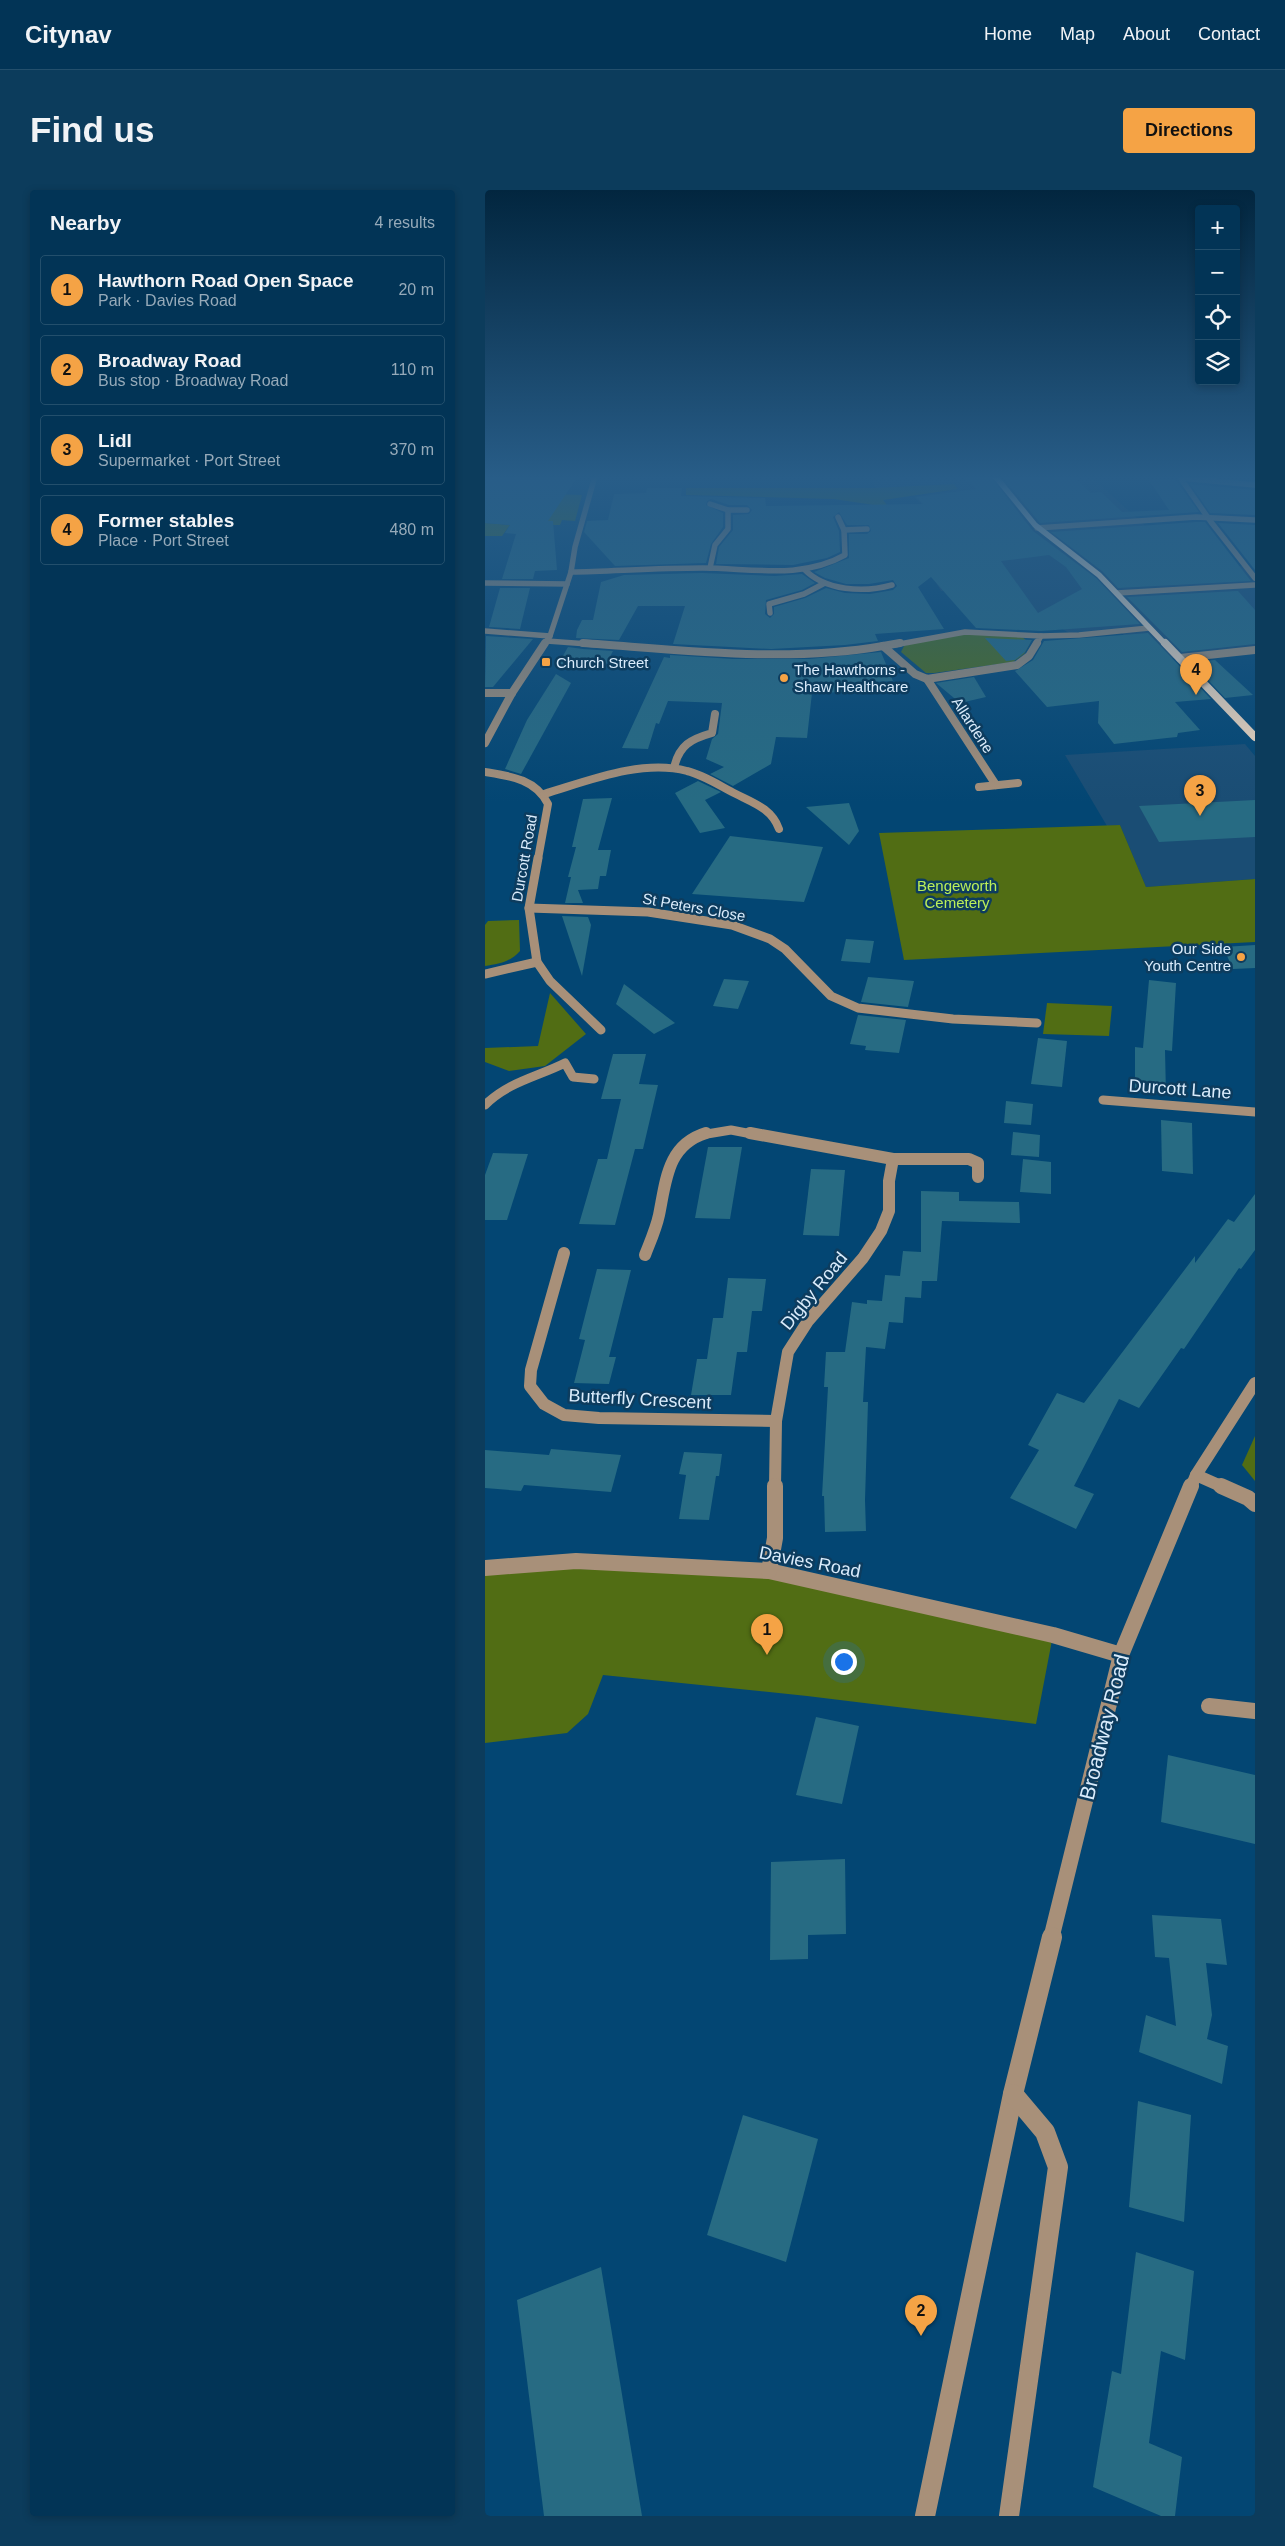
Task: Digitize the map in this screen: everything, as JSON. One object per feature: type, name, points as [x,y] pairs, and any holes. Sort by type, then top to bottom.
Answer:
[{"type":"main road","points":[[1108,585],[1255,737]]},
{"type":"street","points":[[485,742],[513,693],[548,639],[567,585]]},
{"type":"street","points":[[770,613],[769,604],[804,594],[822,585]]},
{"type":"street","points":[[828,585],[861,588],[892,585]]},
{"type":"street","points":[[1117,593],[1247,585]]},
{"type":"street","points":[[485,631],[548,639],[736,652],[865,650],[967,632],[1041,636],[1079,635],[1149,628]]},
{"type":"street","points":[[883,646],[915,674],[927,679],[1017,665],[1029,656],[1041,636]]},
{"type":"street","points":[[1179,658],[1255,650]]},
{"type":"street","name":"Allardene","points":[[927,679],[996,785]]},
{"type":"street","points":[[485,694],[513,693]]},
{"type":"street","points":[[673,768],[681,746],[693,738],[712,733],[715,714]]},
{"type":"street","points":[[545,794],[630,772],[673,768],[688,771],[764,808],[775,817],[779,829]]},
{"type":"street","name":"Durcott Road","points":[[485,772],[527,782],[545,794],[547,804],[529,908],[537,962],[550,981],[601,1030]]},
{"type":"street","points":[[979,787],[1018,782]]},
{"type":"street","name":"St Peters Close","points":[[529,908],[648,912],[732,925],[770,939],[792,956],[831,996],[858,1008],[953,1019],[1037,1023]]},
{"type":"street","points":[[485,974],[537,962]]},
{"type":"street","points":[[485,1105],[497,1091],[516,1080],[545,1073],[565,1063],[573,1077],[594,1079]]},
{"type":"street","name":"Durcott Lane","points":[[1103,1100],[1255,1112]]},
{"type":"street","points":[[645,1256],[657,1222],[662,1192],[673,1157],[684,1143],[700,1135],[731,1130],[893,1159],[969,1160],[978,1163],[979,1177]]},
{"type":"street","name":"Digby Road","points":[[769,1571],[775,1538],[776,1421],[788,1352],[808,1321],[863,1258],[881,1230],[889,1211],[889,1181],[893,1159]]},
{"type":"street","name":"Butterfly Crescent","points":[[564,1253],[531,1370],[530,1386],[544,1404],[564,1415],[599,1418],[776,1421]]},
{"type":"street","name":"Broadway Road","points":[[925,2516],[1013,2094],[1121,1655],[1196,1475],[1255,1383]]},
{"type":"street","points":[[1196,1475],[1248,1498],[1255,1504]]},
{"type":"street","name":"Davies Road","points":[[485,1568],[577,1560],[769,1571],[1053,1634],[1121,1655]]},
{"type":"street","points":[[1209,1706],[1255,1711]]},
{"type":"street","points":[[1009,2516],[1058,2167],[1045,2132],[1013,2094]]},
{"type":"shaded area","points":[[937,585],[1255,585],[1255,650],[1155,660],[1119,631],[1071,634],[1022,606],[962,590],[941,591]]},
{"type":"shaded area","points":[[1245,744],[1255,756],[1255,879],[1146,887],[1120,825],[1107,826],[1065,755]]},
{"type":"green space","points":[[965,634],[1022,637],[1030,643],[1024,654],[1013,662],[934,673],[926,673],[901,652],[904,646],[919,641]]},
{"type":"green space","name":"Bengeworth Cemetery","points":[[1120,825],[1146,887],[1255,879],[1255,942],[904,960],[879,833]]},
{"type":"green space","points":[[519,920],[520,951],[504,962],[485,966],[485,925],[488,921]]},
{"type":"green space","points":[[550,993],[586,1034],[545,1066],[509,1071],[485,1062],[485,1048],[538,1046]]},
{"type":"green space","points":[[1047,1003],[1112,1006],[1109,1036],[1043,1034]]},
{"type":"green space","points":[[1255,1436],[1255,1481],[1242,1465]]},
{"type":"green space","points":[[485,1568],[769,1571],[1053,1635],[1036,1724],[807,1696],[603,1675],[588,1714],[567,1733],[485,1743]]},
{"type":"building","points":[[600,585],[812,585],[802,590],[766,600],[765,614],[770,618],[774,614],[774,607],[805,598],[826,588],[845,593],[870,594],[893,590],[897,586],[896,585],[921,585],[918,587],[944,629],[875,634],[878,641],[845,645],[771,649],[673,644],[685,606],[638,606],[619,640],[576,638],[577,630],[582,620],[593,620]]},
{"type":"building","points":[[938,585],[1018,585],[1038,613],[1082,589],[1079,585],[1102,585],[1140,624],[1041,631],[976,628]]},
{"type":"building","points":[[1115,585],[1184,585],[1118,588]]},
{"type":"building","points":[[500,588],[530,588],[520,629],[489,627]]},
{"type":"building","points":[[1255,590],[1238,591],[1255,610],[1255,644],[1182,652],[1127,597]]},
{"type":"building","points":[[1148,633],[1211,699],[1175,702],[1200,730],[1178,733],[1177,737],[1114,744],[1098,723],[1099,701],[1047,707],[1015,671],[1033,660],[1044,641]]},
{"type":"building","points":[[486,636],[533,639],[493,687],[485,687]]},
{"type":"building","points":[[985,638],[1032,640],[1025,652],[1015,660],[1006,661]]},
{"type":"building","points":[[568,647],[613,651],[603,670],[556,668]]},
{"type":"building","points":[[881,652],[893,681],[843,683],[844,692],[812,693],[807,738],[776,737],[771,764],[733,786],[710,774],[724,767],[706,759],[712,739],[718,734],[722,703],[668,701],[659,724],[656,723],[648,749],[622,748],[664,657],[670,658],[670,655],[733,659],[809,659]]},
{"type":"building","points":[[1215,660],[1253,695],[1225,698],[1191,662]]},
{"type":"building","points":[[556,674],[571,683],[521,774],[505,769],[527,720]]},
{"type":"building","points":[[974,677],[986,697],[960,703],[936,683]]},
{"type":"building","points":[[698,781],[721,792],[705,800],[725,828],[700,833],[675,793]]},
{"type":"building","points":[[612,798],[598,850],[611,850],[606,876],[600,876],[598,889],[578,890],[583,903],[565,903],[571,877],[568,877],[576,847],[572,847],[583,799]]},
{"type":"building","points":[[1255,800],[1255,837],[1159,842],[1139,806]]},
{"type":"building","points":[[849,803],[859,831],[849,845],[806,807]]},
{"type":"building","points":[[730,836],[823,847],[804,902],[692,894]]},
{"type":"building","points":[[562,916],[588,917],[591,925],[582,976]]},
{"type":"building","points":[[846,939],[874,941],[870,963],[841,961]]},
{"type":"building","name":"Our Side Youth Centre","points":[[1255,945],[1255,968],[1233,969],[1223,947]]},
{"type":"building","points":[[868,977],[914,981],[908,1007],[861,1002]]},
{"type":"building","points":[[724,979],[749,981],[738,1009],[713,1006]]},
{"type":"building","points":[[1149,980],[1176,983],[1172,1051],[1165,1050],[1166,1094],[1135,1092],[1135,1047],[1143,1048]]},
{"type":"building","points":[[624,984],[675,1023],[654,1034],[616,1004]]},
{"type":"building","points":[[858,1015],[906,1020],[899,1053],[865,1050],[866,1046],[850,1044]]},
{"type":"building","points":[[1038,1038],[1067,1041],[1062,1087],[1031,1084]]},
{"type":"building","points":[[613,1054],[646,1054],[639,1084],[658,1085],[643,1149],[635,1149],[615,1225],[579,1224],[598,1159],[607,1159],[621,1099],[601,1099]]},
{"type":"building","points":[[1006,1101],[1033,1104],[1031,1125],[1004,1123]]},
{"type":"building","points":[[1161,1120],[1192,1123],[1193,1174],[1162,1171]]},
{"type":"building","points":[[1013,1132],[1040,1135],[1039,1157],[1011,1155]]},
{"type":"building","points":[[708,1147],[742,1147],[730,1219],[695,1218]]},
{"type":"building","points":[[493,1153],[528,1154],[507,1220],[485,1220],[485,1175]]},
{"type":"building","points":[[1023,1159],[1051,1162],[1051,1194],[1020,1192]]},
{"type":"building","points":[[811,1169],[845,1170],[839,1236],[803,1235]]},
{"type":"building","points":[[921,1191],[959,1192],[959,1201],[1019,1202],[1020,1223],[942,1221],[937,1281],[922,1281],[921,1298],[905,1297],[903,1323],[889,1322],[885,1349],[866,1347],[863,1402],[868,1402],[866,1531],[825,1532],[824,1496],[822,1496],[828,1387],[824,1387],[826,1352],[845,1352],[852,1302],[867,1304],[867,1300],[882,1301],[885,1275],[900,1276],[903,1251],[921,1252]]},
{"type":"building","points":[[1255,1194],[1255,1250],[1241,1269],[1239,1268],[1184,1349],[1181,1348],[1139,1408],[1119,1399],[1074,1486],[1094,1494],[1076,1529],[1010,1498],[1039,1450],[1028,1445],[1057,1393],[1084,1403],[1195,1256],[1195,1263],[1228,1219],[1234,1222]]},
{"type":"building","points":[[597,1269],[631,1270],[609,1357],[616,1357],[609,1384],[574,1383],[585,1340],[579,1339]]},
{"type":"building","points":[[728,1278],[766,1279],[762,1311],[752,1311],[747,1352],[737,1352],[731,1395],[691,1395],[697,1359],[707,1359],[713,1318],[723,1318]]},
{"type":"building","points":[[551,1449],[621,1455],[611,1492],[524,1485],[521,1491],[485,1488],[485,1450],[549,1455]]},
{"type":"building","points":[[684,1452],[722,1454],[719,1476],[716,1476],[709,1520],[679,1519],[686,1475],[679,1474]]},
{"type":"building","points":[[816,1717],[859,1726],[842,1804],[796,1795]]},
{"type":"building","points":[[1168,1755],[1255,1775],[1255,1844],[1161,1822]]},
{"type":"building","points":[[845,1859],[846,1934],[808,1935],[808,1959],[770,1960],[771,1862]]},
{"type":"building","points":[[1152,1915],[1221,1919],[1227,1965],[1206,1963],[1212,2015],[1207,2039],[1228,2046],[1222,2084],[1139,2052],[1146,2015],[1176,2026],[1169,1958],[1155,1957]]},
{"type":"building","points":[[1138,2101],[1191,2115],[1184,2222],[1129,2207]]},
{"type":"building","points":[[743,2115],[818,2139],[786,2262],[707,2235]]},
{"type":"building","points":[[1136,2252],[1194,2271],[1185,2360],[1161,2351],[1149,2443],[1182,2457],[1175,2516],[1161,2516],[1093,2487],[1112,2371],[1121,2374]]},
{"type":"building","points":[[601,2267],[642,2516],[544,2516],[517,2300]]},
{"type":"place","name":"Church Street","points":[[546,662]]},
{"type":"place","name":"The Hawthorns - Shaw Healthcare","points":[[784,678]]},
{"type":"place","name":"Former stables","points":[[1196,695]]},
{"type":"place","name":"Lidl","points":[[1200,816]]},
{"type":"place","name":"Our Side Youth Centre","points":[[1241,957]]},
{"type":"place","name":"Hawthorn Road Open Space","points":[[767,1655]]},
{"type":"place","name":"Broadway Road","points":[[921,2336]]}]
